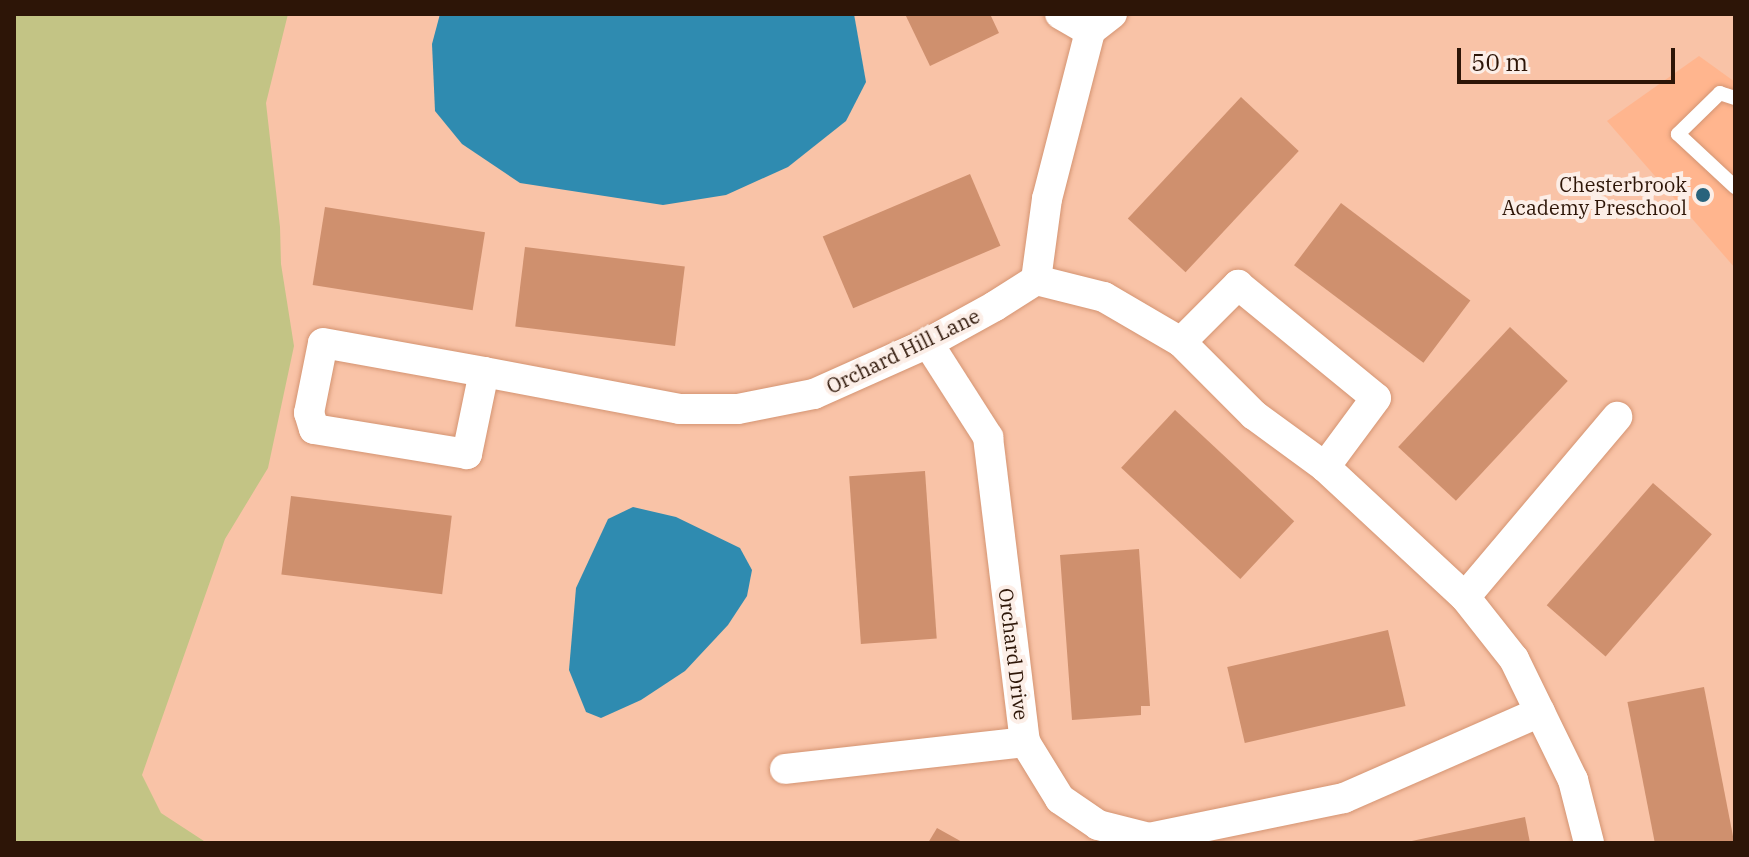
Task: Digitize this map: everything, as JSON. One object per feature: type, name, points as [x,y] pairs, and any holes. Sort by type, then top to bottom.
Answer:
[{"type":"street","points":[[1060,14],[1101,23],[1047,199],[1036,280],[1104,297],[1181,342],[1254,415],[1325,467],[1465,597],[1514,659],[1573,780],[1589,843]]},
{"type":"street","name":"Orchard Hill Lane","points":[[484,372],[467,454],[314,429],[309,413],[323,343],[484,372],[679,409],[738,409],[814,394],[928,343],[1036,280]]},
{"type":"street","points":[[1181,342],[1238,285],[1376,398],[1325,467]]},
{"type":"street","name":"Orchard Drive","points":[[928,343],[988,437],[1025,742],[1060,799],[1097,834],[1149,838],[1344,798],[1540,712]]},
{"type":"street","points":[[1465,597],[1617,417]]},
{"type":"street","points":[[785,769],[1025,742]]},
{"type":"lane","points":[[1735,98],[1720,93],[1678,134],[1735,187]]},
{"type":"shaded area","name":"Chesterbrook Academy Preschool","points":[[1699,56],[1735,82],[1735,268],[1607,121]]},
{"type":"green space","points":[[14,14],[288,14],[266,103],[280,227],[281,264],[294,346],[268,468],[225,539],[142,775],[161,813],[207,843],[14,843]]},
{"type":"water","points":[[440,14],[854,14],[866,82],[846,121],[788,167],[726,195],[663,205],[520,183],[462,144],[435,111],[432,44]]},
{"type":"water","points":[[633,507],[676,517],[740,548],[752,570],[747,596],[728,625],[685,671],[641,700],[601,718],[586,712],[569,670],[576,588],[608,519]]},
{"type":"building","points":[[905,14],[990,14],[999,33],[930,66]]},
{"type":"building","points":[[1241,97],[1299,151],[1186,272],[1128,218]]},
{"type":"building","points":[[970,174],[1000,246],[853,308],[823,237]]},
{"type":"building","points":[[1341,203],[1470,300],[1423,363],[1294,265]]},
{"type":"building","points":[[325,207],[485,232],[473,310],[313,285]]},
{"type":"building","points":[[525,247],[685,267],[675,346],[515,326]]},
{"type":"building","points":[[1510,327],[1568,381],[1456,501],[1398,447]]},
{"type":"building","points":[[1175,410],[1294,521],[1240,579],[1121,468]]},
{"type":"building","points":[[925,471],[937,639],[861,644],[849,476]]},
{"type":"building","points":[[1653,483],[1712,534],[1606,656],[1547,605]]},
{"type":"building","points":[[291,496],[452,516],[442,594],[281,574]]},
{"type":"building","points":[[1139,549],[1150,706],[1141,706],[1141,715],[1072,720],[1060,555]]},
{"type":"building","points":[[1388,630],[1406,706],[1245,743],[1227,667]]},
{"type":"building","points":[[1704,687],[1734,843],[1655,843],[1627,702]]},
{"type":"building","points":[[1525,817],[1530,843],[1407,842]]},
{"type":"building","points":[[937,828],[964,843],[928,843]]},
{"type":"place","name":"Chesterbrook Academy Preschool","points":[[1703,195]]}]
